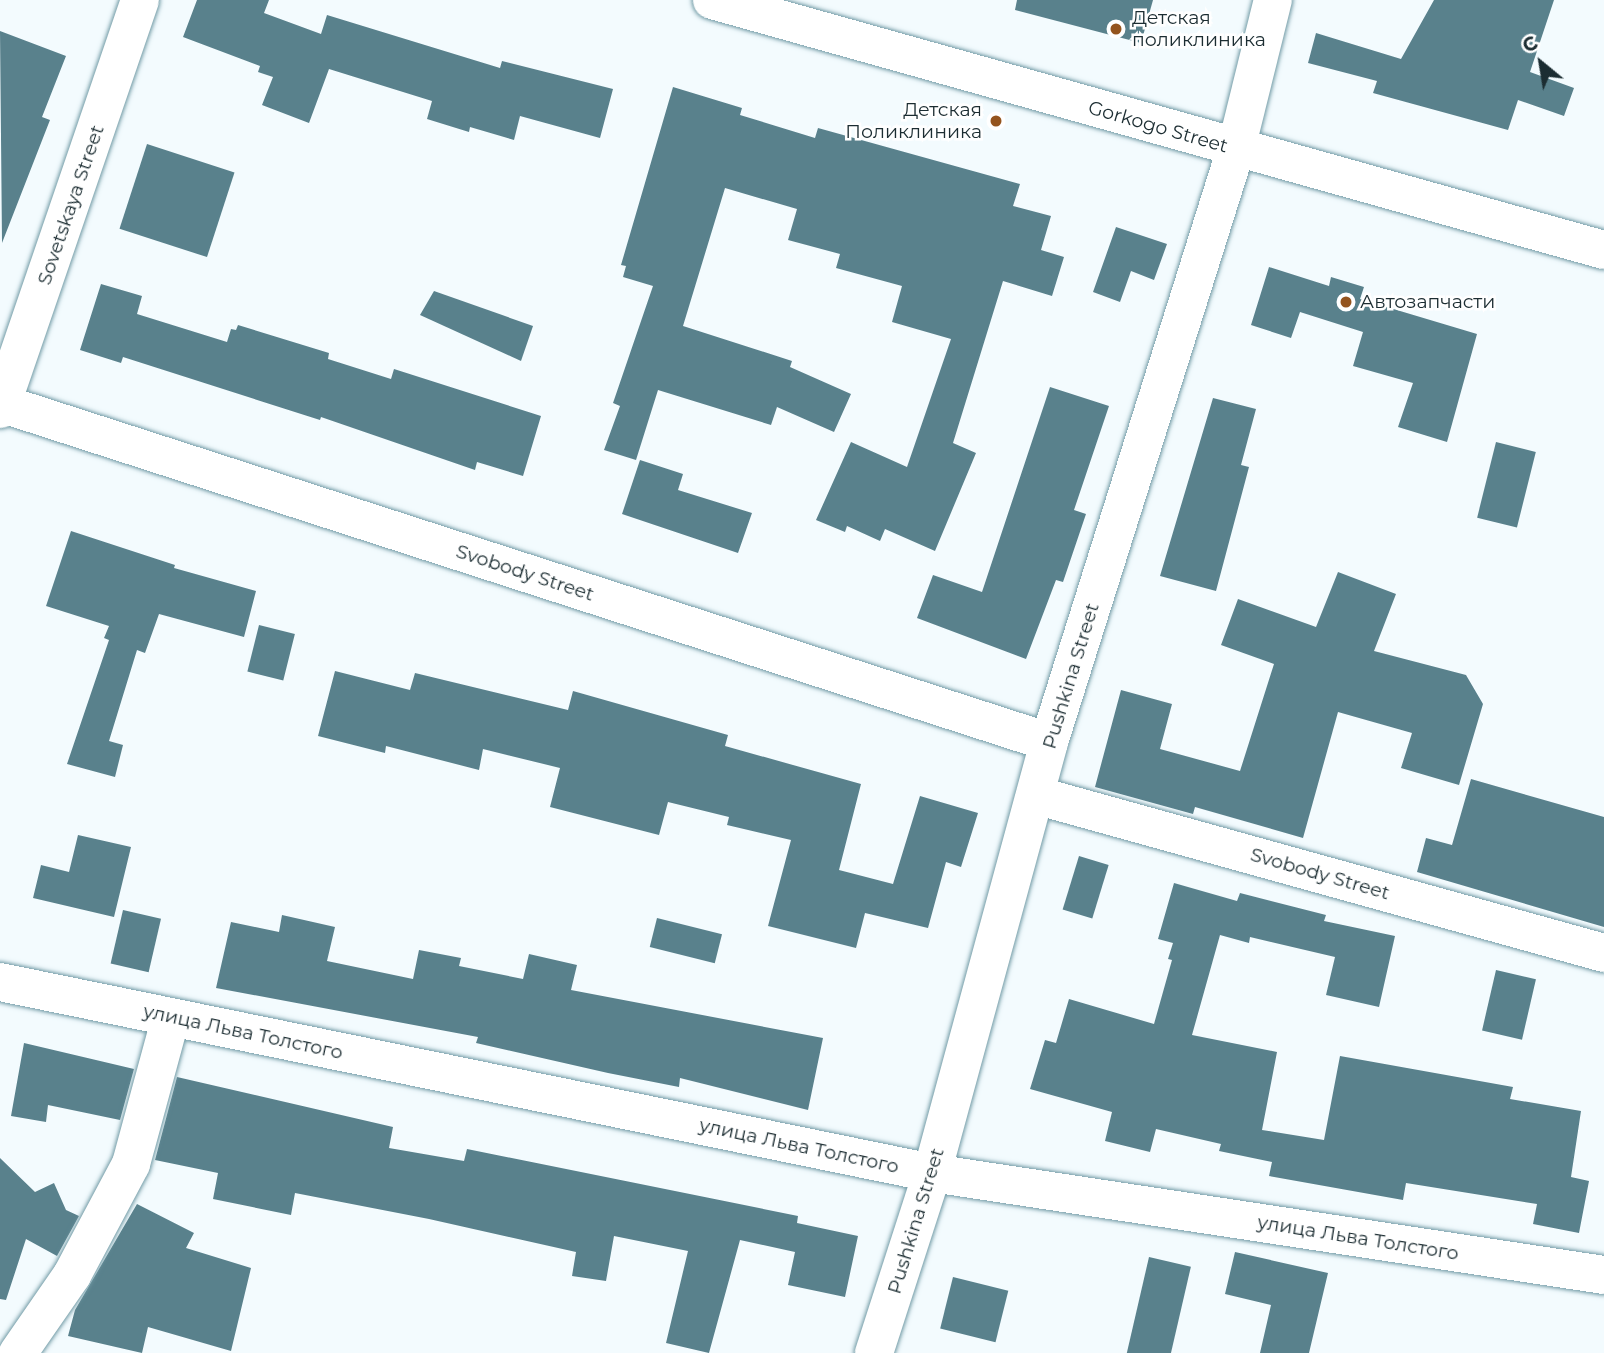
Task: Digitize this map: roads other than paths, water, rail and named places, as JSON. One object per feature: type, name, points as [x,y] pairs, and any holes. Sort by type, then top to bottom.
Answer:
[{"type":"street","name":"Sovetskaya Street","points":[[1,405],[140,0]]},
{"type":"street","name":"Gorkogo Street","points":[[712,0],[1604,250]]},
{"type":"street","name":"Pushkina Street","points":[[874,1353],[932,1173],[1049,742],[1236,149],[1273,0]]},
{"type":"street","name":"Svobody Street","points":[[1,405],[1049,742]]},
{"type":"street","name":"Svobody Street","points":[[1035,795],[1604,953]]},
{"type":"street","name":"улица Льва Толстого","points":[[0,982],[932,1173],[1604,1275]]},
{"type":"street","points":[[18,1353],[72,1275],[131,1164],[170,1017]]},
{"type":"place","name":"Детская поликлиника","points":[[1116,29]]},
{"type":"place","name":"Детская Поликлиника","points":[[996,121]]},
{"type":"place","name":"Автозапчасти","points":[[1346,302]]}]
